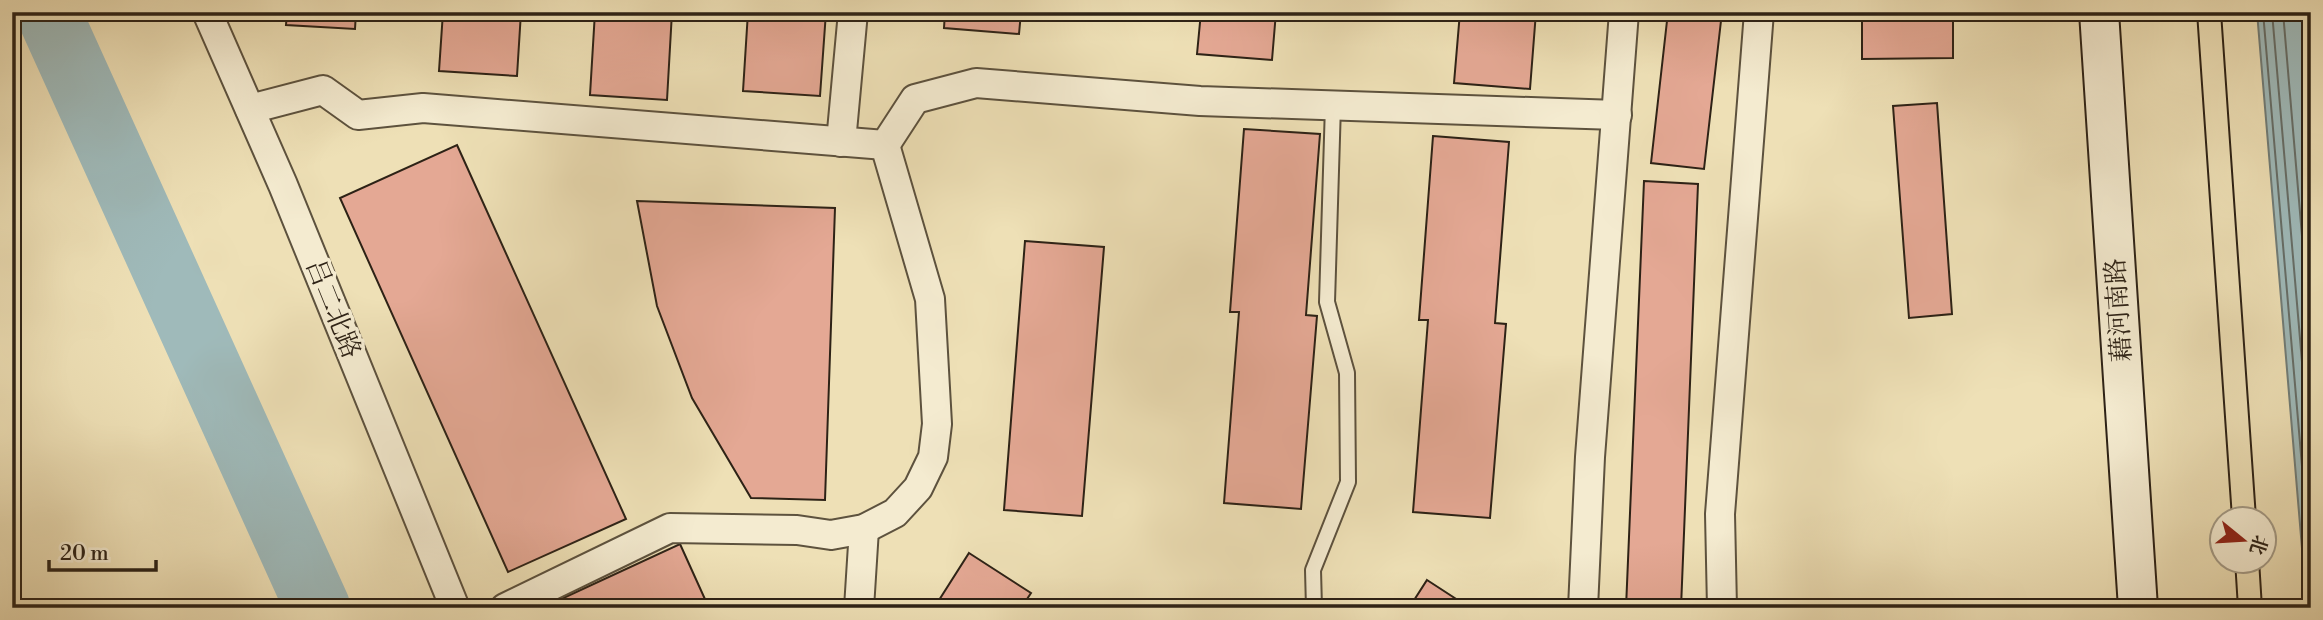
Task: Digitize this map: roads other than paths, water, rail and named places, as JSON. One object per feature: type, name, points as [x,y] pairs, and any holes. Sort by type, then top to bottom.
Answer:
[{"type":"main road","name":"藉河南路","points":[[2099,12],[2138,608]]},
{"type":"street","name":"吕二北路","points":[[207,12],[250,109],[455,608]]},
{"type":"street","points":[[841,142],[853,12]]},
{"type":"street","points":[[1584,608],[1590,457],[1624,12]]},
{"type":"street","points":[[1722,608],[1720,514],[1759,12]]},
{"type":"street","points":[[505,608],[670,528],[797,530],[831,535],[864,529],[895,513],[918,488],[933,457],[937,424],[930,299],[885,145],[915,99],[976,83],[1200,101],[1617,115]]},
{"type":"street","points":[[250,109],[323,90],[358,115],[422,108],[885,145]]},
{"type":"street","points":[[859,608],[864,529]]},
{"type":"lane","points":[[1314,608],[1313,570],[1348,482],[1347,373],[1327,302],[1333,105]]},
{"type":"water","points":[[2257,12],[2311,12],[2311,608],[2307,608]]},
{"type":"waterway","points":[[48,12],[318,608]]},
{"type":"tram line","points":[[2197,12],[2231,504]]},
{"type":"tram line","points":[[2221,12],[2255,504]]},
{"type":"tram line","points":[[2236,574],[2238,608]]},
{"type":"tram line","points":[[2260,574],[2262,608]]}]
